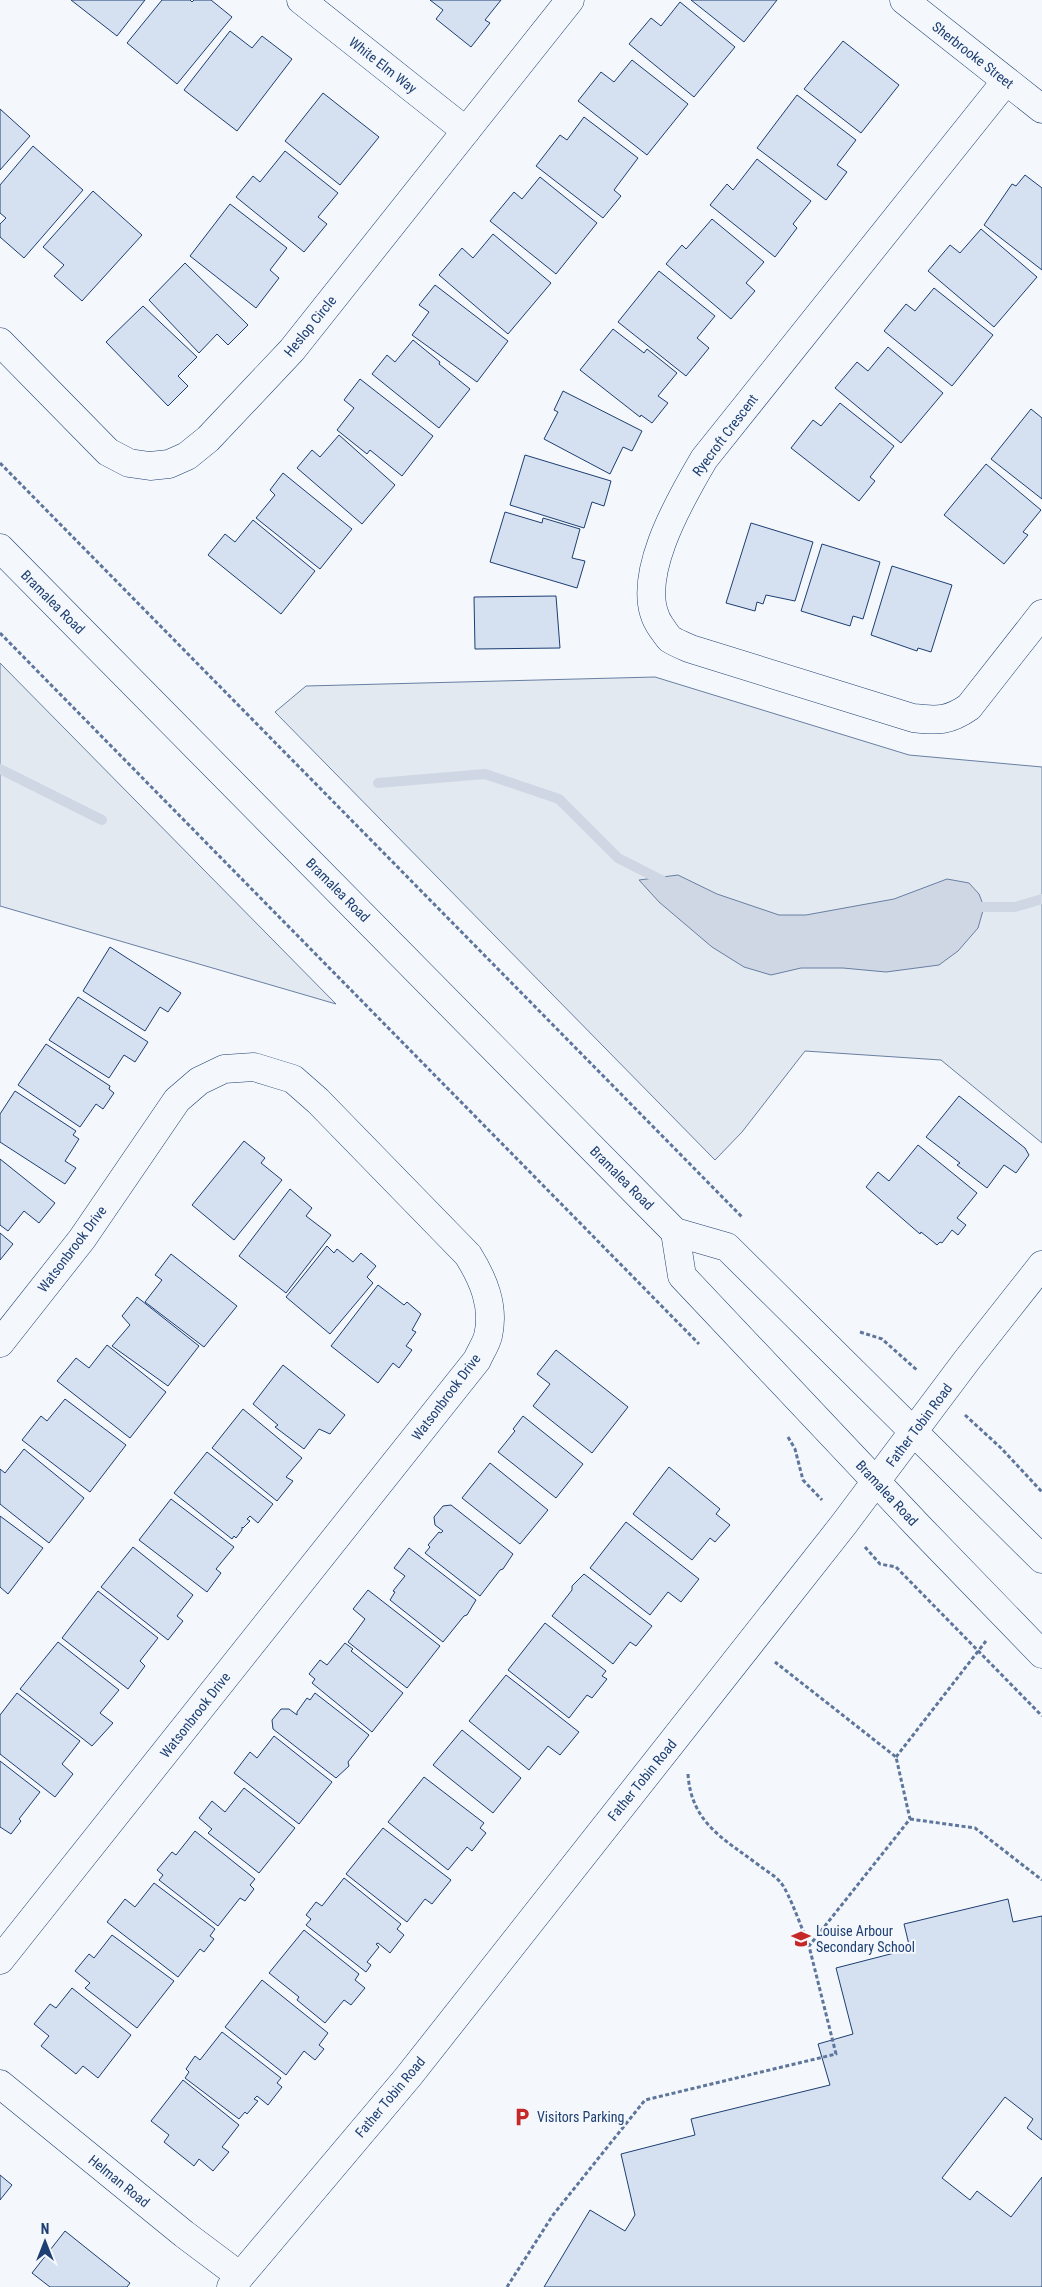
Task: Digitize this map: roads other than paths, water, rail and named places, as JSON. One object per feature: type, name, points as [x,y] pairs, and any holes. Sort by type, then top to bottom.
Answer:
[{"type":"street","name":"White Elm Way","points":[[301,0],[466,131]]},
{"type":"street","name":"Heslop Circle","points":[[0,342],[108,452],[129,463],[150,466],[169,464],[187,456],[208,439],[292,350],[570,0]]},
{"type":"street","name":"Sherbrooke Street","points":[[904,0],[1042,109]]},
{"type":"street","name":"Ryecroft Crescent","points":[[1006,81],[704,459],[681,497],[667,528],[655,565],[650,596],[657,621],[669,638],[691,649],[913,718],[935,720],[954,717],[969,707],[1042,614]]},
{"type":"street","name":"Bramalea Road","points":[[0,548],[675,1232],[727,1247],[1042,1559]]},
{"type":"street","name":"Watsonbrook Drive","points":[[0,1343],[82,1239],[176,1100],[199,1081],[224,1069],[254,1067],[293,1079],[318,1101],[468,1255],[482,1277],[488,1296],[488,1336],[477,1360],[0,1960]]},
{"type":"street","name":"Bramalea Road","points":[[675,1232],[682,1276],[1042,1654]]},
{"type":"street","name":"Father Tobin Road","points":[[236,2282],[408,2077],[627,1798],[699,1710],[1042,1265]]},
{"type":"street","name":"Helman Road","points":[[0,2084],[184,2234],[236,2282]]},
{"type":"waterway","points":[[0,769],[102,820]]},
{"type":"waterway","points":[[378,783],[485,774],[559,799],[618,858],[667,883]]},
{"type":"waterway","points":[[971,907],[1015,907],[1042,899]]},
{"type":"place","name":"Louise Arbour Secondary School","points":[[801,1939]]},
{"type":"place","name":"Visitors Parking","points":[[522,2117]]}]
